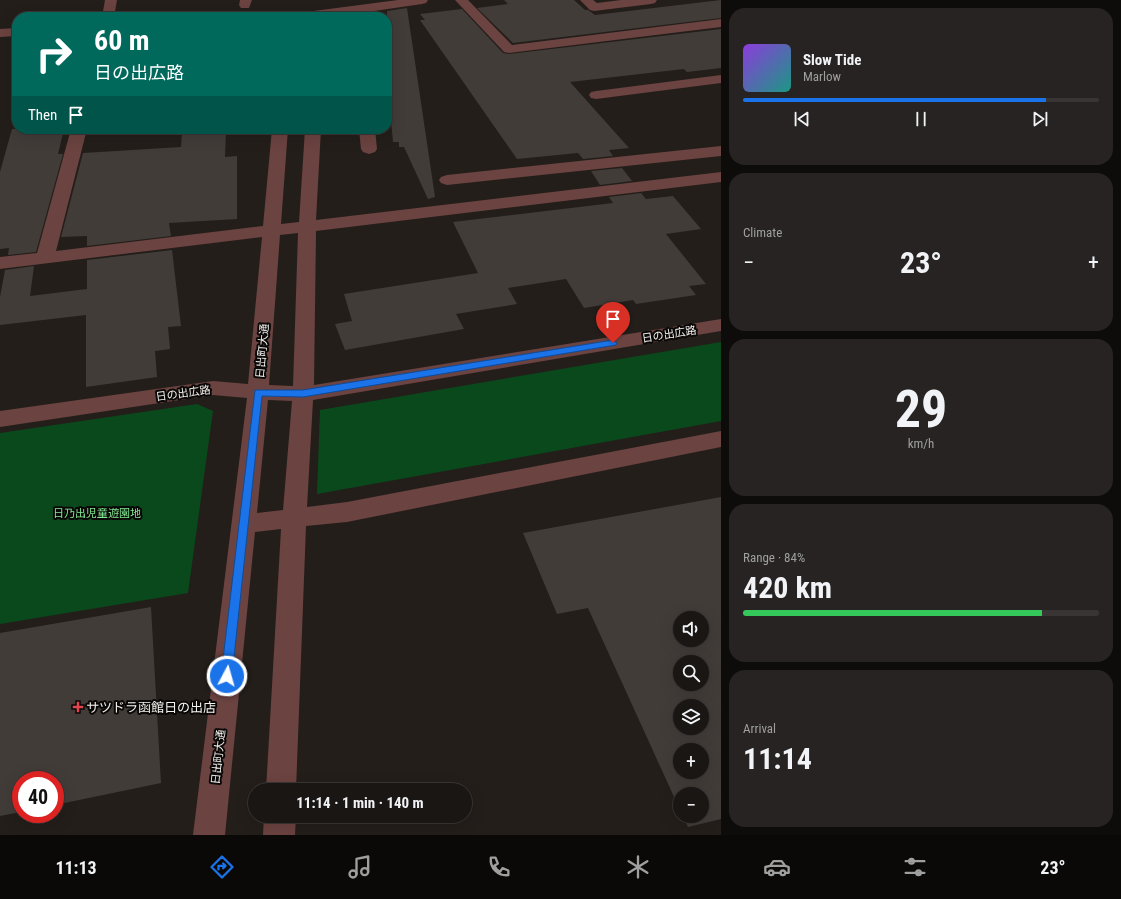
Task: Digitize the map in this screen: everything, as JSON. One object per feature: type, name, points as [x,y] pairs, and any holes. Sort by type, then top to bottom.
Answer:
[{"type":"street","points":[[109,12],[111,0]]},
{"type":"street","points":[[319,12],[320,0]]},
{"type":"street","points":[[345,12],[422,0]]},
{"type":"street","points":[[461,0],[509,49],[721,23]]},
{"type":"street","points":[[586,0],[594,7],[651,0]]},
{"type":"street","points":[[0,33],[12,32]]},
{"type":"street","points":[[596,95],[721,79]]},
{"type":"street","points":[[45,257],[78,134]]},
{"type":"street","name":"日出町大通","points":[[209,835],[258,392],[280,134]]},
{"type":"street","points":[[281,783],[294,518],[303,394],[307,226],[313,134]]},
{"type":"street","points":[[367,134],[368,149]]},
{"type":"street","points":[[447,180],[721,151]]},
{"type":"street","points":[[703,153],[721,176]]},
{"type":"street","points":[[511,174],[525,200]]},
{"type":"street","points":[[0,262],[721,176]]},
{"type":"street","name":"日の出広路","points":[[0,419],[213,388],[303,394],[721,326]]},
{"type":"street","points":[[244,524],[347,512],[721,439]]},
{"type":"street","points":[[279,835],[280,823]]},
{"type":"green space","points":[[721,342],[721,421],[317,494],[320,410]]},
{"type":"green space","name":"日乃出児童遊園地","points":[[197,404],[213,411],[188,593],[0,624],[0,433]]},
{"type":"building","points":[[504,0],[574,0],[585,10],[588,10],[595,15],[721,0],[721,18],[513,43],[477,8],[508,4]]},
{"type":"building","points":[[407,8],[435,197],[428,199],[404,147],[399,147],[399,142],[393,142],[392,12],[387,11]]},
{"type":"building","points":[[462,9],[503,53],[509,54],[721,29],[721,68],[687,72],[684,69],[570,82],[629,148],[609,150],[613,156],[583,159],[578,153],[517,159],[420,20],[425,20],[420,14]]},
{"type":"building","points":[[12,129],[12,134],[63,134],[58,154],[63,154],[36,252],[8,255],[9,248],[0,249],[0,172]]},
{"type":"building","points":[[182,134],[226,134],[225,157],[237,156],[237,219],[169,223],[171,236],[87,246],[87,236],[61,237],[83,153],[181,147]]},
{"type":"building","points":[[622,168],[632,181],[600,185],[591,171]]},
{"type":"building","points":[[641,193],[646,199],[673,196],[701,229],[666,234],[706,284],[689,286],[696,295],[636,304],[633,300],[584,308],[566,279],[508,288],[517,304],[456,314],[464,329],[345,350],[335,324],[352,321],[344,294],[478,273],[453,222],[613,203],[609,197]]},
{"type":"building","points":[[172,250],[181,326],[168,327],[170,349],[155,351],[157,377],[86,387],[86,315],[0,325],[0,297],[5,270],[34,266],[30,296],[87,289],[87,260]]},
{"type":"building","points":[[721,497],[721,819],[709,822],[709,787],[673,787],[673,795],[588,608],[557,614],[523,533]]},
{"type":"building","name":"サツドラ函館日の出店","points":[[151,607],[161,783],[64,803],[64,771],[12,771],[12,814],[0,816],[0,633]]},
{"type":"building","points":[[686,823],[704,823],[688,827]]},
{"type":"place","name":"サツドラ函館日の出店","points":[[78,707]]},
{"type":"route","points":[[227,676],[258,392],[303,394],[613,343]]}]
